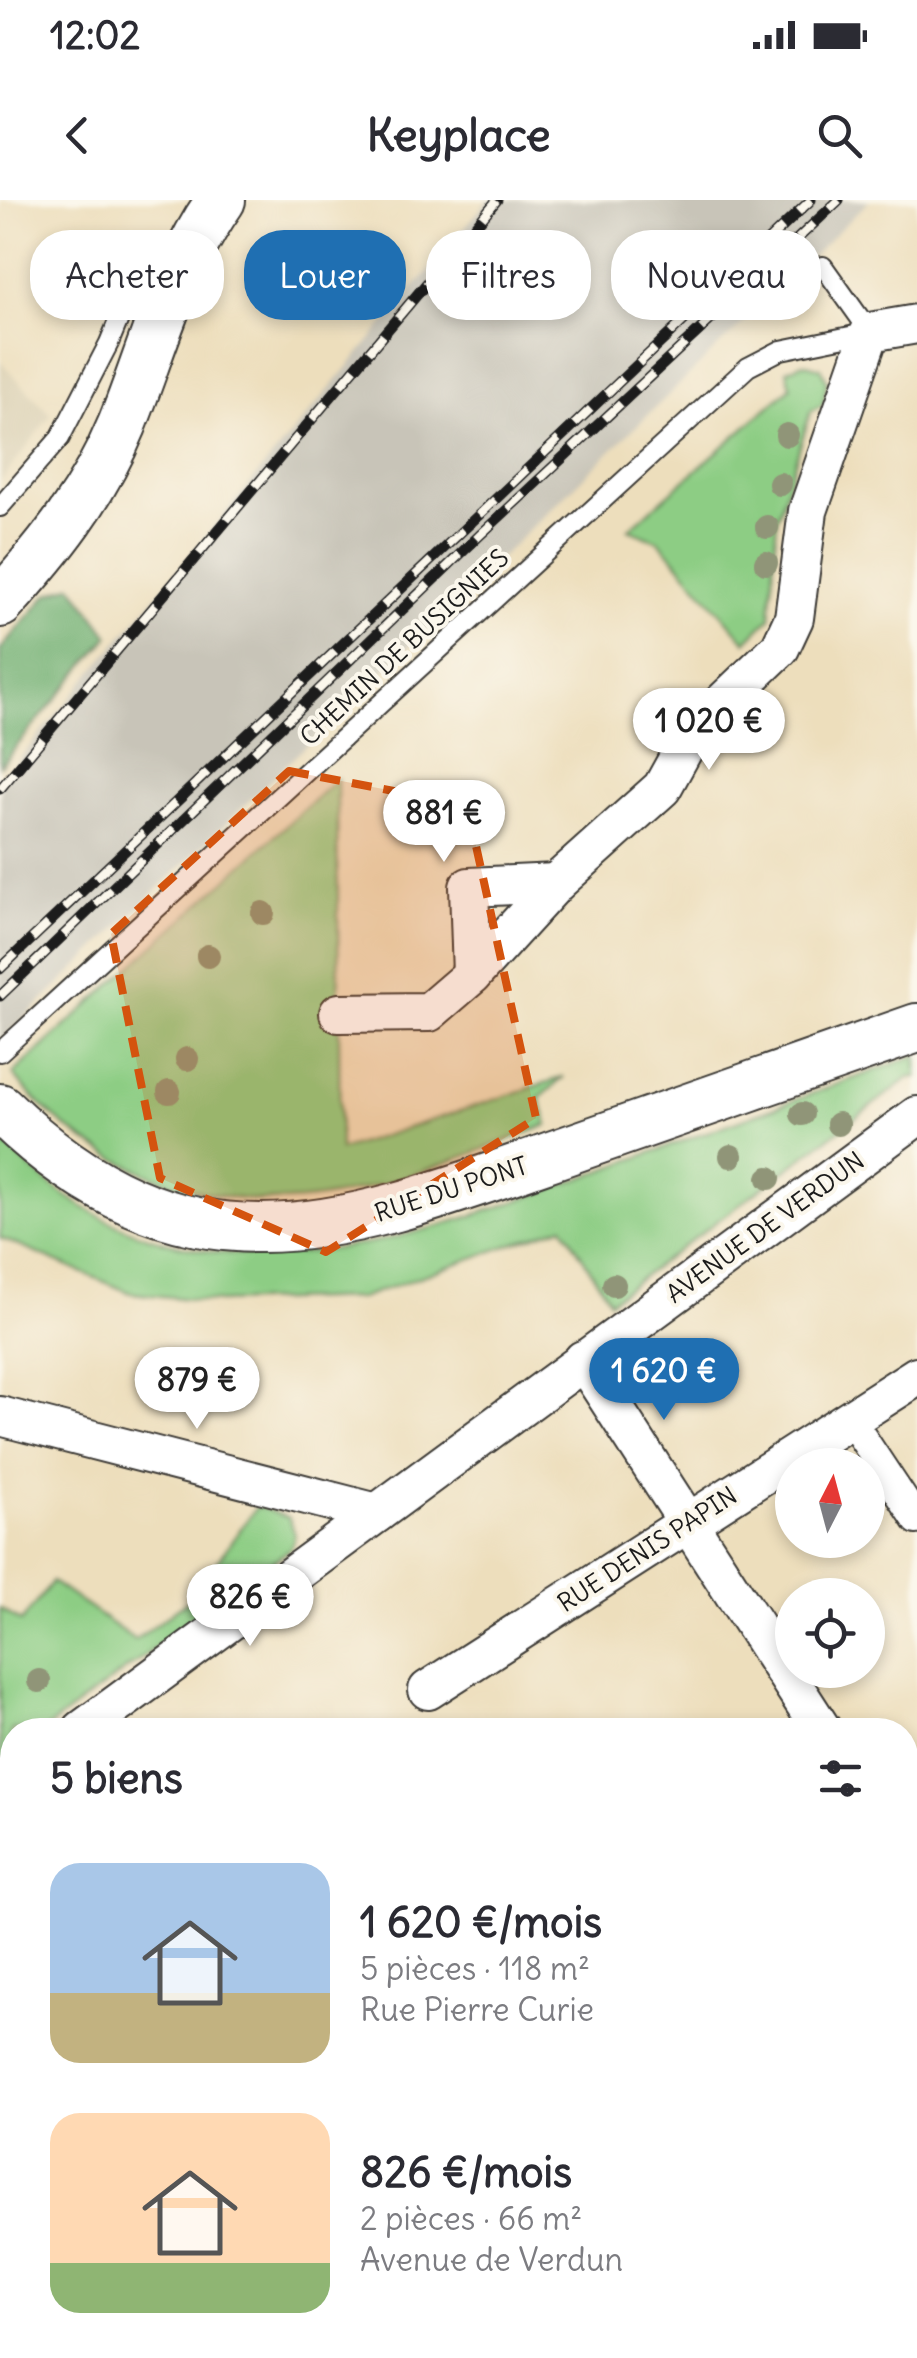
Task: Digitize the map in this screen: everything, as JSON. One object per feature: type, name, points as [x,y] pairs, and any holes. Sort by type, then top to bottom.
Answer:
[{"type":"street","points":[[202,230],[221,200]]},
{"type":"street","points":[[0,602],[60,536],[96,480],[162,320]]},
{"type":"street","points":[[338,1013],[429,1012],[472,975],[556,883],[662,788],[694,730],[771,661],[789,633],[808,510],[870,332],[917,324]]},
{"type":"street","points":[[472,975],[469,887],[556,883]]},
{"type":"street","name":"RUE DU PONT","points":[[0,1108],[77,1174],[149,1210],[232,1227],[317,1227],[461,1188],[917,1028]]},
{"type":"street","name":"AVENUE DE VERDUN","points":[[98,1718],[917,1116]]},
{"type":"street","points":[[584,1360],[814,1718]]},
{"type":"street","name":"RUE DENIS PAPIN","points":[[428,1690],[917,1376]]},
{"type":"street","points":[[0,1416],[377,1514]]},
{"type":"street","points":[[850,1419],[917,1520]]},
{"type":"lane","points":[[822,266],[870,332]]},
{"type":"lane","points":[[0,507],[60,438],[118,320]]},
{"type":"lane","name":"CHEMIN DE BUSIGNIES","points":[[0,1052],[730,382],[781,350],[870,332]]},
{"type":"highlighted area","points":[[289,771],[467,805],[536,1118],[326,1252],[160,1178],[111,934]]},
{"type":"shaded area","points":[[488,200],[870,200],[821,247],[821,230],[611,230],[611,320],[746,320],[0,1042],[0,782],[387,320],[406,320],[406,298],[426,274],[426,320],[591,320],[591,230],[463,230]]},
{"type":"shaded area","points":[[0,361],[51,415],[0,482]]},
{"type":"green space","points":[[803,363],[821,368],[827,381],[823,405],[811,411],[777,519],[770,618],[746,642],[659,541],[629,529],[791,387],[787,370]]},
{"type":"green space","points":[[72,585],[109,636],[0,766],[0,650],[48,594]]},
{"type":"green space","points":[[337,779],[340,1150],[564,1077],[540,1098],[548,1125],[383,1184],[317,1199],[286,1201],[209,1193],[171,1183],[134,1168],[67,1128],[13,1074]]},
{"type":"green space","points":[[917,1055],[917,1077],[909,1078],[610,1301],[563,1226],[360,1298],[219,1302],[131,1293],[0,1238],[0,1138],[69,1198],[141,1235],[217,1252],[294,1253],[373,1242],[453,1222]]},
{"type":"green space","points":[[257,1506],[289,1518],[295,1535],[291,1548],[60,1718],[0,1718],[0,1608],[21,1622],[52,1582],[135,1640],[190,1599]]},
{"type":"railway","points":[[0,789],[497,200]]},
{"type":"railway","points":[[0,969],[811,200]]},
{"type":"railway","points":[[0,996],[480,535],[839,200]]}]
